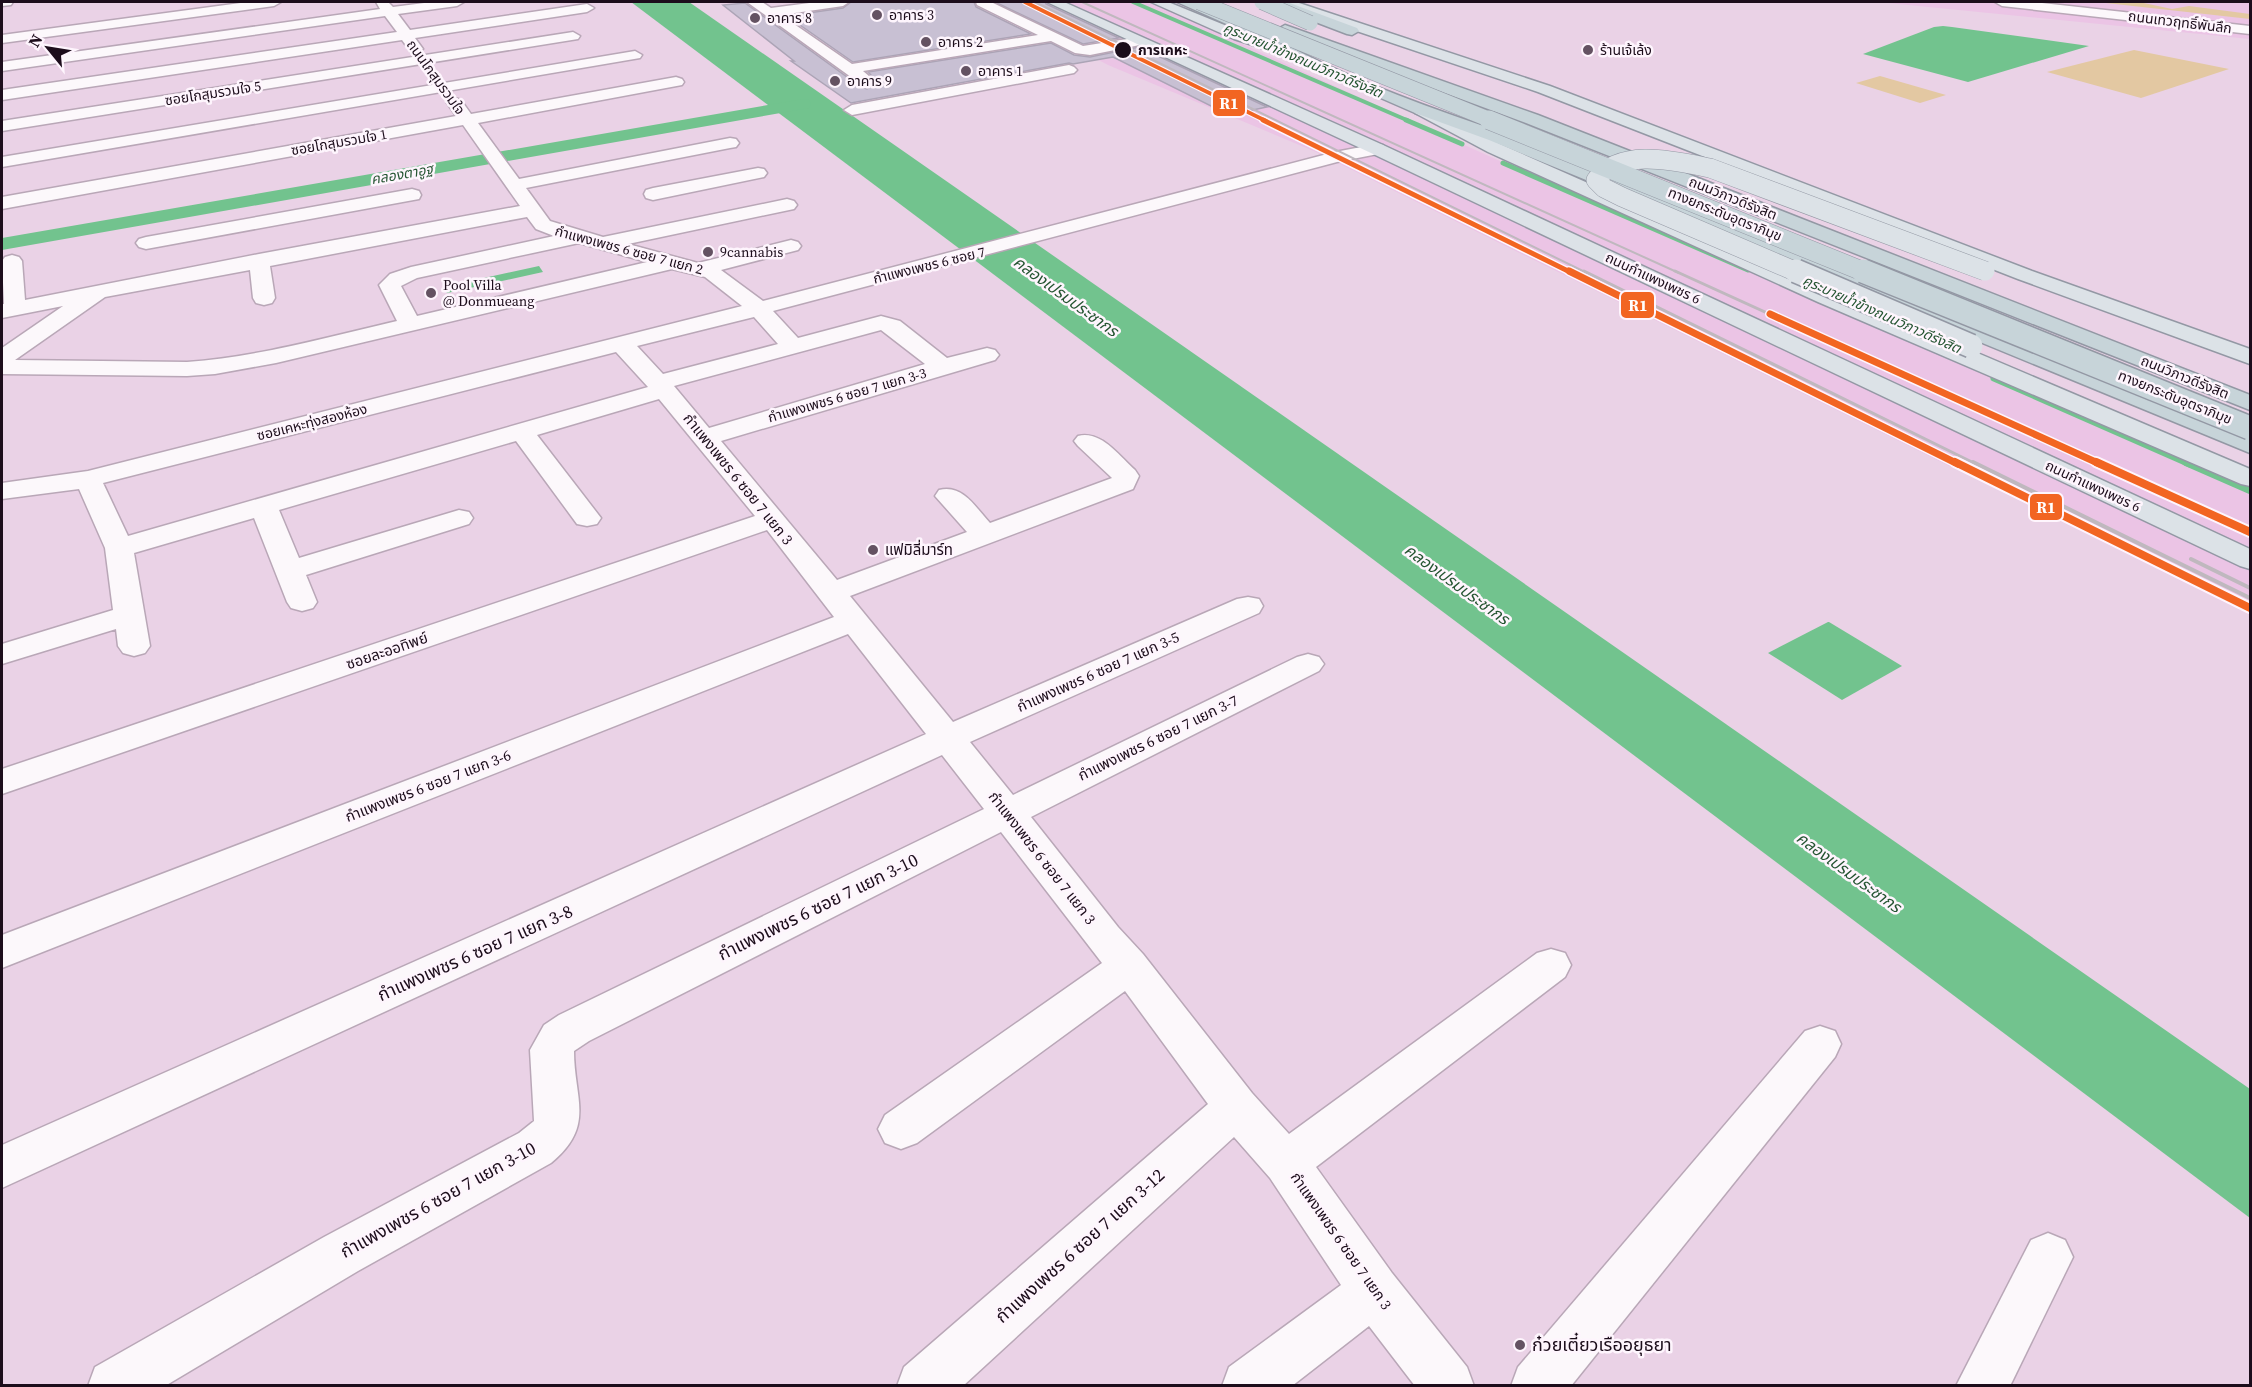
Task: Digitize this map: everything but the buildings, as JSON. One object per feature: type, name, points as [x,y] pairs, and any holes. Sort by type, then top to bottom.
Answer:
[{"type":"highway","points":[[1184,2],[1257,32],[1292,54],[1421,110],[1495,136],[2250,445]]},
{"type":"highway","name":"ทางยกระดับอุตราภิมุข","points":[[1199,2],[2250,428]]},
{"type":"highway","name":"ถนนวิภาวดีรังสิต","points":[[1213,2],[1532,119],[2250,403]]},
{"type":"highway","name":"ทางยกระดับอุตราภิมุข","points":[[1234,2],[1325,43],[1587,144],[2250,409]]},
{"type":"highway","name":"ทางยกระดับอุตราภิมุข","points":[[1262,2],[1504,102],[1587,144]]},
{"type":"highway","points":[[1276,2],[1691,168],[2250,386]]},
{"type":"highway","points":[[1847,243],[2071,315]]},
{"type":"main road","name":"ถนนกำแพงเพชร 6","points":[[1054,2],[1377,149],[2250,560]]},
{"type":"main road","points":[[1158,2],[1239,36],[1292,54]]},
{"type":"main road","points":[[1285,2],[1544,89],[1903,229],[2250,357]]},
{"type":"main road","points":[[1421,110],[1494,148],[1826,297],[2250,478]]},
{"type":"main road","points":[[2250,373],[1723,171],[1698,165],[1634,160],[1612,164],[1599,172],[1596,180],[1604,188],[1622,197],[2250,464]]},
{"type":"street","points":[[2,39],[274,2]]},
{"type":"street","points":[[2,67],[386,6],[458,2]]},
{"type":"street","points":[[754,2],[896,102]]},
{"type":"street","points":[[770,12],[843,2]]},
{"type":"street","points":[[982,2],[1070,46],[1090,51],[1140,41]]},
{"type":"street","name":"ถนนเทวฤทธิ์พันลึก","points":[[2002,2],[2250,30]]},
{"type":"street","name":"ถนนเทวฤทธิ์พันลึก","points":[[2067,2],[2250,23]]},
{"type":"street","name":"ถนนโกสุมรวมใจ","points":[[386,6],[494,157]]},
{"type":"street","points":[[2,95],[586,8]]},
{"type":"street","name":"ซอยโกสุมรวมใจ 5","points":[[2,126],[573,36]]},
{"type":"street","points":[[850,69],[1052,37]]},
{"type":"street","points":[[2,162],[635,55]]},
{"type":"street","points":[[852,110],[1069,70]]},
{"type":"street","name":"ซอยโกสุมรวมใจ 1","points":[[2,203],[609,94],[654,82],[676,82]]},
{"type":"street","points":[[609,94],[625,108]]},
{"type":"street","points":[[514,185],[730,143]]},
{"type":"street","name":"กำแพงเพชร 6 ซอย 7","points":[[620,342],[958,258],[1335,157],[1377,149]]},
{"type":"street","name":"กำแพงเพชร 6 ซอย 7 แยก 2","points":[[494,157],[543,225],[699,269],[719,277],[758,308],[794,346]]},
{"type":"street","points":[[230,162],[239,179]]},
{"type":"street","points":[[622,164],[685,226]]},
{"type":"street","points":[[653,194],[758,173]]},
{"type":"street","points":[[151,281],[146,237],[407,188],[435,227]]},
{"type":"street","points":[[602,243],[787,205]]},
{"type":"street","points":[[12,261],[8,310],[259,260],[532,210]]},
{"type":"street","points":[[410,324],[390,285],[397,278],[411,273],[579,237]]},
{"type":"street","points":[[699,269],[791,246]]},
{"type":"street","points":[[259,260],[264,298]]},
{"type":"street","points":[[2,367],[187,369],[214,367],[276,356],[673,262]]},
{"type":"street","points":[[2,358],[98,292]]},
{"type":"street","name":"กำแพงเพชร 6 ซอย 7 แยก 3-3","points":[[119,548],[522,432],[794,346],[881,323],[892,326],[939,364],[936,368],[705,436]]},
{"type":"street","name":"กำแพงเพชร 6 ซอย 7 แยก 3","points":[[620,342],[705,436],[948,738],[1104,938],[1130,966],[1236,1107],[1286,1163],[1374,1291],[1448,1386]]},
{"type":"street","name":"ซอยเคหะทุ่งสองห้อง","points":[[2,491],[44,487],[88,479],[620,342]]},
{"type":"street","points":[[936,368],[987,355]]},
{"type":"street","points":[[522,432],[587,518]]},
{"type":"street","name":"กำแพงเพชร 6 ซอย 7 แยก 3-6","points":[[2,952],[842,607],[986,535],[1123,483],[1126,476],[1087,441]]},
{"type":"street","points":[[88,479],[119,548],[134,646]]},
{"type":"street","points":[[949,496],[986,535]]},
{"type":"street","points":[[263,506],[302,602]]},
{"type":"street","points":[[289,571],[459,518]]},
{"type":"street","name":"ซอยละออทิพย์","points":[[2,782],[772,519]]},
{"type":"street","name":"กำแพงเพชร 6 ซอย 7 แยก 3-5","points":[[948,738],[1248,606]]},
{"type":"street","points":[[2,654],[129,615]]},
{"type":"street","name":"กำแพงเพชร 6 ซอย 7 แยก 3-7","points":[[1007,813],[1308,664]]},
{"type":"street","name":"กำแพงเพชร 6 ซอย 7 แยก 3-8","points":[[2,1167],[948,738]]},
{"type":"street","name":"กำแพงเพชร 6 ซอย 7 แยก 3-10","points":[[114,1386],[341,1254],[535,1148],[550,1136],[558,1121],[552,1050],[559,1038],[574,1028],[1007,813]]},
{"type":"street","points":[[1286,1163],[1551,965]]},
{"type":"street","points":[[901,1129],[1130,966]]},
{"type":"street","points":[[1537,1386],[1820,1044]]},
{"type":"street","name":"กำแพงเพชร 6 ซอย 7 แยก 3-12","points":[[923,1386],[1236,1107]]},
{"type":"street","points":[[1982,1386],[2048,1257]]},
{"type":"street","points":[[1248,1386],[1374,1291]]},
{"type":"shaded area","points":[[987,2],[1147,2],[1491,157],[2250,489],[2250,615],[1316,152],[1108,65]]},
{"type":"shaded area","points":[[1878,2],[2250,2],[2250,39]]},
{"type":"shaded area","points":[[2097,2],[2139,2],[2172,9],[2189,6],[2250,14],[2250,19]]},
{"type":"shaded area","points":[[2134,50],[2229,69],[2141,98],[2047,72]]},
{"type":"shaded area","points":[[1880,76],[1946,95],[1920,103],[1856,83]]},
{"type":"water","name":"คลองเปรมประชากร","points":[[631,2],[689,2],[2250,1089],[2250,1218]]},
{"type":"water","points":[[1943,26],[2089,46],[1968,82],[1863,54],[1934,27]]},
{"type":"water","points":[[539,266],[543,272],[447,293],[443,287]]},
{"type":"water","points":[[1828,622],[1902,666],[1842,700],[1768,653]]},
{"type":"waterway","name":"คูระบายน้ำข้างถนนวิภาวดีรังสิต","points":[[1133,2],[1409,121]]},
{"type":"waterway","name":"คลองตาอูฐ","points":[[2,244],[803,104]]},
{"type":"waterway","name":"คูระบายน้ำข้างถนนวิภาวดีรังสิต","points":[[1406,120],[1462,144]]},
{"type":"waterway","name":"คูระบายน้ำข้างถนนวิภาวดีรังสิต","points":[[1503,163],[1748,270]]},
{"type":"waterway","name":"คูระบายน้ำข้างถนนวิภาวดีรังสิต","points":[[1994,378],[2190,464]]},
{"type":"waterway","name":"คูระบายน้ำข้างถนนวิภาวดีรังสิต","points":[[2186,462],[2250,490]]},
{"type":"railway","points":[[1035,2],[1587,273]]},
{"type":"railway","points":[[1082,2],[1679,273]]},
{"type":"railway","points":[[1584,271],[1976,464]]},
{"type":"railway","points":[[1675,271],[2099,464]]},
{"type":"railway","points":[[1973,462],[2250,598]]},
{"type":"railway","points":[[2096,462],[2250,532]]},
{"type":"railway","points":[[2191,559],[2250,588]]},
{"type":"transit line","name":"R1","points":[[1025,2],[2250,608]]},
{"type":"transit line","name":"R1","points":[[1770,314],[2250,532]]},
{"type":"place","name":"อาคาร 3","points":[[877,15]]},
{"type":"place","name":"อาคาร 8","points":[[755,18]]},
{"type":"place","name":"อาคาร 2","points":[[926,42]]},
{"type":"place","name":"การเคหะ","points":[[1123,50]]},
{"type":"place","name":"ร้านเจ้เล้ง","points":[[1588,50]]},
{"type":"place","name":"อาคาร 1","points":[[966,71]]},
{"type":"place","name":"อาคาร 9","points":[[835,81]]},
{"type":"place","name":"9cannabis","points":[[708,252]]},
{"type":"place","name":"Pool Villa @ Donmueang","points":[[431,293]]},
{"type":"place","name":"แฟมิลี่มาร์ท","points":[[873,550]]},
{"type":"place","name":"ก๋วยเตี๋ยวเรืออยุธยา","points":[[1520,1345]]}]
